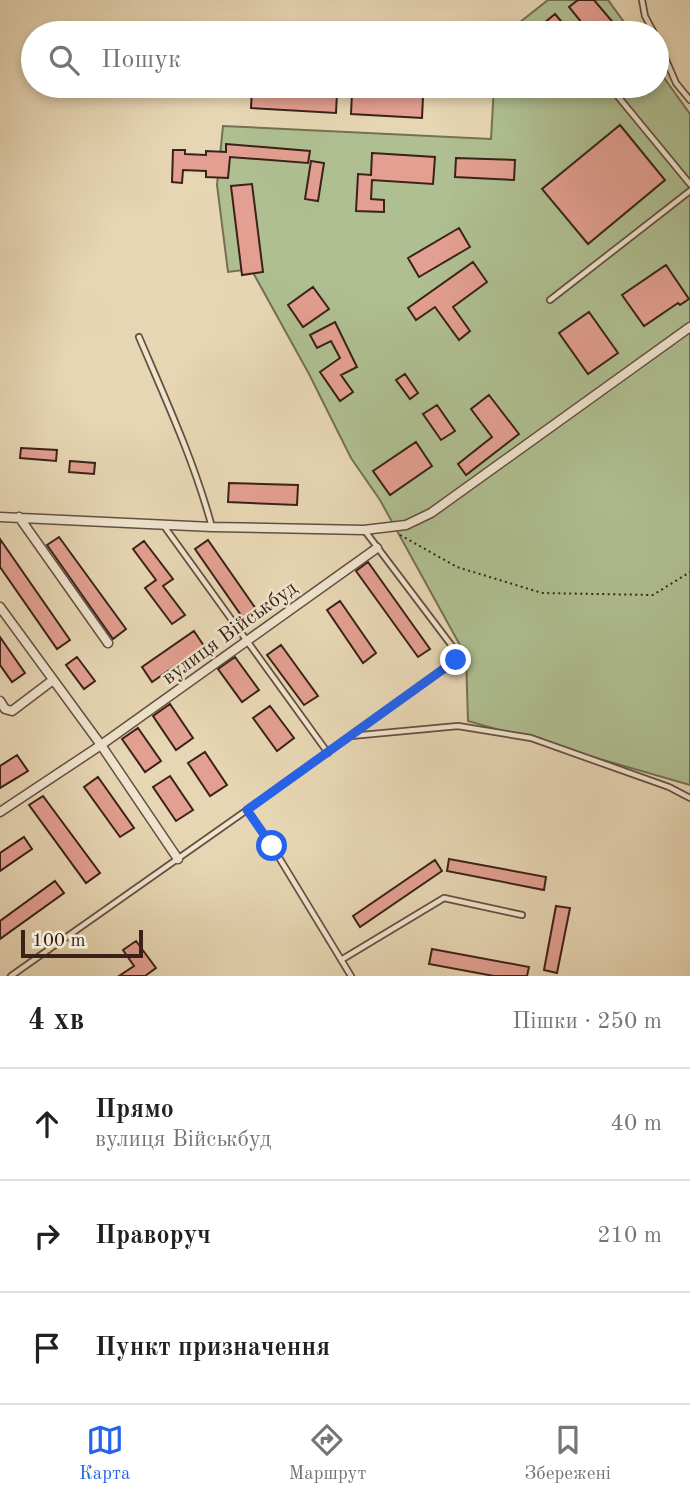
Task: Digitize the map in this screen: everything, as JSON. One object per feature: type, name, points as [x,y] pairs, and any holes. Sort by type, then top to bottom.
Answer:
[{"type":"street","points":[[0,517],[212,527],[364,530],[406,525],[430,513],[690,327]]},
{"type":"street","points":[[19,517],[108,643]]},
{"type":"street","name":"вулиця Військбуд","points":[[0,812],[101,745],[377,548]]},
{"type":"street","points":[[0,607],[101,745],[178,859]]},
{"type":"street","points":[[0,701],[5,709],[12,711],[54,680]]},
{"type":"lane","points":[[642,0],[648,21]]},
{"type":"lane","points":[[669,67],[676,82],[690,100]]},
{"type":"lane","points":[[619,98],[690,184]]},
{"type":"lane","points":[[550,300],[690,191]]},
{"type":"lane","points":[[139,337],[185,444],[212,527]]},
{"type":"lane","points":[[162,524],[328,752]]},
{"type":"lane","points":[[10,976],[456,660],[457,655],[364,530]]},
{"type":"lane","points":[[350,736],[458,726],[531,738],[669,787],[690,798]]},
{"type":"lane","points":[[247,810],[351,976]]},
{"type":"lane","points":[[341,960],[444,898],[523,915]]},
{"type":"lane","points":[[19,969],[19,976]]},
{"type":"path","points":[[387,528],[457,568],[542,593],[653,595],[690,572]]},
{"type":"green space","points":[[548,0],[608,0],[623,21],[521,21]]},
{"type":"green space","points":[[669,85],[690,114],[690,785],[468,721],[466,656],[380,500],[351,458],[309,374],[251,269],[228,272],[217,185],[223,126],[491,139],[493,98],[669,98]]},
{"type":"building","points":[[578,0],[594,0],[612,21],[580,21],[569,7]]},
{"type":"building","points":[[555,14],[561,21],[547,21]]},
{"type":"building","points":[[252,98],[337,98],[336,113],[251,108]]},
{"type":"building","points":[[352,98],[423,98],[422,118],[351,114]]},
{"type":"building","points":[[620,125],[665,180],[588,244],[542,189]]},
{"type":"building","points":[[226,144],[310,151],[308,163],[230,157],[228,178],[206,177],[206,171],[183,170],[182,183],[172,182],[173,150],[185,150],[185,154],[206,155],[206,151],[226,152]]},
{"type":"building","points":[[372,153],[435,157],[433,184],[372,180],[371,199],[384,200],[384,212],[356,211],[358,174],[371,175]]},
{"type":"building","points":[[456,158],[515,160],[514,180],[455,177]]},
{"type":"building","points":[[311,161],[324,163],[318,201],[305,199]]},
{"type":"building","points":[[252,184],[263,272],[242,275],[231,186]]},
{"type":"building","points":[[459,228],[470,247],[419,277],[408,258]]},
{"type":"building","points":[[473,262],[487,282],[453,307],[470,331],[459,340],[435,307],[416,320],[408,308]]},
{"type":"building","points":[[666,265],[689,299],[680,305],[678,303],[644,326],[622,295]]},
{"type":"building","points":[[313,287],[329,309],[303,327],[288,305]]},
{"type":"building","points":[[589,312],[618,353],[588,374],[559,333]]},
{"type":"building","points":[[335,322],[357,367],[341,375],[353,392],[340,401],[320,372],[340,358],[331,341],[317,348],[310,335]]},
{"type":"building","points":[[405,374],[418,393],[410,399],[396,380]]},
{"type":"building","points":[[489,395],[519,434],[466,475],[458,464],[492,437],[471,409]]},
{"type":"building","points":[[437,405],[455,431],[441,440],[423,414]]},
{"type":"building","points":[[416,442],[432,466],[390,495],[373,471]]},
{"type":"building","points":[[21,448],[57,450],[56,461],[20,458]]},
{"type":"building","points":[[70,461],[95,463],[94,474],[69,472]]},
{"type":"building","points":[[229,483],[298,485],[297,505],[228,502]]},
{"type":"building","points":[[59,537],[126,629],[113,639],[47,545]]},
{"type":"building","points":[[0,539],[70,640],[57,649],[0,567]]},
{"type":"building","points":[[208,540],[256,609],[243,618],[195,549]]},
{"type":"building","points":[[144,541],[173,579],[163,586],[185,615],[172,624],[145,588],[156,580],[133,549]]},
{"type":"building","points":[[368,562],[430,649],[418,657],[356,571]]},
{"type":"building","points":[[340,601],[376,653],[363,663],[327,610]]},
{"type":"building","points":[[194,631],[204,646],[152,682],[142,667]]},
{"type":"building","points":[[0,637],[25,673],[12,682],[0,665]]},
{"type":"building","points":[[281,645],[318,696],[304,705],[267,655]]},
{"type":"building","points":[[77,657],[95,681],[84,689],[66,665]]},
{"type":"building","points":[[235,657],[259,690],[242,702],[218,669]]},
{"type":"building","points":[[170,704],[193,738],[176,750],[153,716]]},
{"type":"building","points":[[270,706],[294,738],[277,751],[253,718]]},
{"type":"building","points":[[138,728],[161,761],[145,772],[122,739]]},
{"type":"building","points":[[205,752],[227,785],[210,796],[188,763]]},
{"type":"building","points":[[17,755],[28,771],[0,788],[0,766]]},
{"type":"building","points":[[170,776],[193,810],[176,821],[153,787]]},
{"type":"building","points":[[98,777],[134,828],[120,837],[84,787]]},
{"type":"building","points":[[43,796],[100,873],[86,883],[29,805]]},
{"type":"building","points":[[24,837],[32,849],[0,871],[0,853]]},
{"type":"building","points":[[449,859],[546,877],[544,890],[447,871]]},
{"type":"building","points":[[435,860],[442,871],[360,927],[353,916]]},
{"type":"building","points":[[55,881],[64,893],[0,939],[0,921]]},
{"type":"building","points":[[556,906],[570,908],[557,973],[544,970]]},
{"type":"building","points":[[136,941],[156,968],[145,976],[119,976],[134,966],[123,950]]},
{"type":"building","points":[[432,949],[529,967],[527,976],[494,976],[429,964]]},
{"type":"route","points":[[272,846],[247,810],[456,660]]}]
